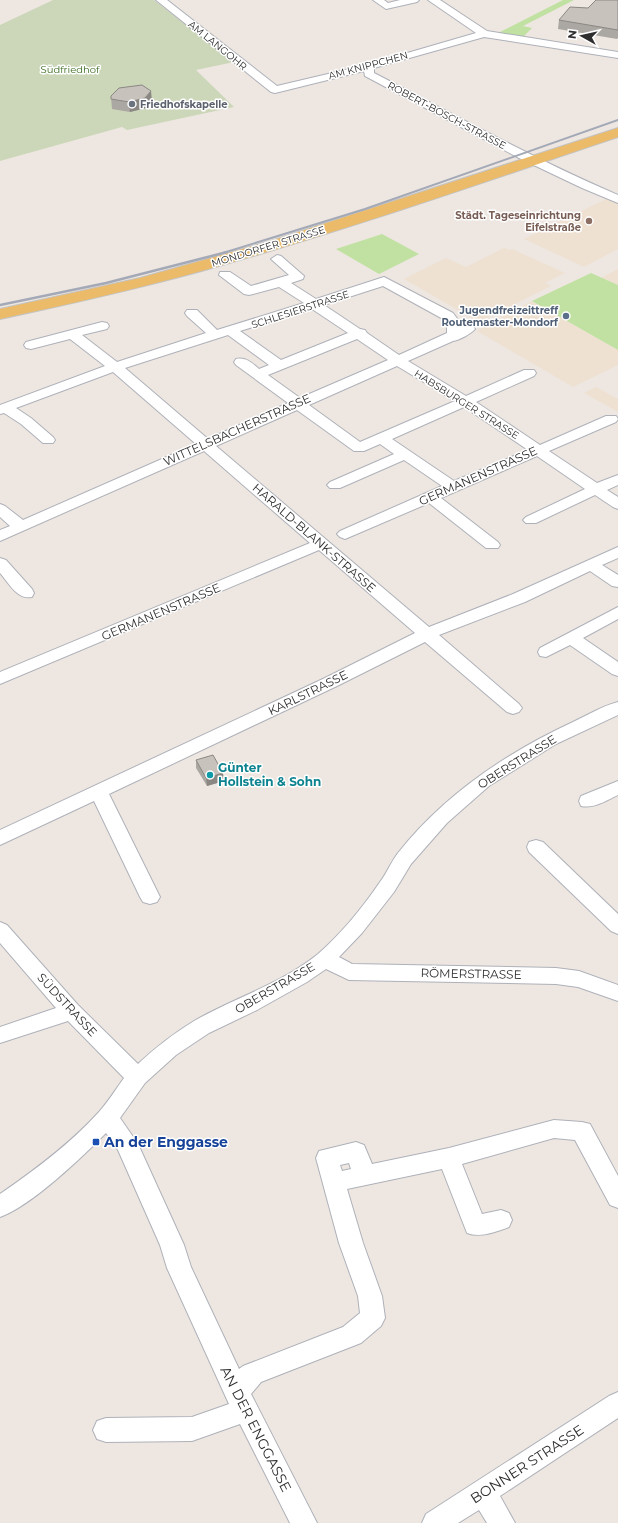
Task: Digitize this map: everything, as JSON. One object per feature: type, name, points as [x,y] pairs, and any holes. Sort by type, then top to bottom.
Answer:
[{"type":"main road","name":"MONDORFER STRASSE","points":[[0,314],[132,284],[226,260],[328,228],[618,132]]},
{"type":"street","name":"AM LANGOHR","points":[[161,0],[275,90]]},
{"type":"street","points":[[378,0],[386,6],[414,0]]},
{"type":"street","points":[[432,0],[484,34],[618,55]]},
{"type":"street","name":"AM KNIPPCHEN","points":[[275,90],[334,74],[369,67],[374,64],[484,34]]},
{"type":"street","name":"ROBERT-BOSCH-STRASSE","points":[[369,67],[369,74],[531,160]]},
{"type":"street","points":[[531,160],[618,199]]},
{"type":"street","points":[[225,275],[249,291],[298,276],[277,259]]},
{"type":"street","name":"SCHLESIERSTRASSE","points":[[3,409],[116,368],[315,305],[384,281],[448,316],[454,324],[454,337]]},
{"type":"street","name":"HABSBURGER STRASSE","points":[[281,282],[538,449],[618,504]]},
{"type":"street","points":[[192,313],[216,336]]},
{"type":"street","points":[[31,345],[102,326]]},
{"type":"street","name":"WITTELSBACHERSTRASSE","points":[[0,536],[205,444],[454,337],[468,329]]},
{"type":"street","points":[[231,331],[279,365]]},
{"type":"street","points":[[258,374],[360,333]]},
{"type":"street","points":[[72,334],[116,368]]},
{"type":"street","points":[[262,354],[241,362],[381,464]]},
{"type":"street","name":"HARALD-BLANK-STRASSE","points":[[116,368],[513,708]]},
{"type":"street","points":[[359,448],[529,373]]},
{"type":"street","name":"SCHLESIERSTRASSE","points":[[3,409],[26,420],[48,440]]},
{"type":"street","name":"GERMANENSTRASSE","points":[[345,534],[431,498],[452,487],[538,449],[611,419]]},
{"type":"street","points":[[381,438],[452,487]]},
{"type":"street","points":[[335,485],[404,454]]},
{"type":"street","points":[[531,520],[618,479]]},
{"type":"street","points":[[431,498],[492,545]]},
{"type":"street","points":[[0,509],[20,526]]},
{"type":"street","name":"GERMANENSTRASSE","points":[[0,678],[320,544]]},
{"type":"street","name":"KARLSTRASSE","points":[[0,838],[331,682],[427,634],[519,598],[618,552]]},
{"type":"street","points":[[0,564],[26,593]]},
{"type":"street","points":[[591,565],[618,582]]},
{"type":"street","points":[[546,652],[618,612]]},
{"type":"street","points":[[571,638],[618,670]]},
{"type":"street","name":"OBERSTRASSE","points":[[0,1206],[30,1186],[80,1145],[107,1118],[137,1077],[169,1049],[202,1026],[271,993],[325,959],[355,928],[387,887],[404,859],[440,818],[483,781],[550,740],[618,708]]},
{"type":"street","points":[[588,801],[618,787]]},
{"type":"street","points":[[99,792],[150,896]]},
{"type":"street","points":[[536,847],[618,926]]},
{"type":"street","name":"SÜDSTRASSE","points":[[0,930],[70,1011],[137,1077]]},
{"type":"street","name":"RÖMERSTRASSE","points":[[325,959],[349,972],[556,976],[579,979],[618,993]]},
{"type":"street","points":[[0,1035],[52,1019],[70,1011]]},
{"type":"street","name":"AN DER ENGGASSE","points":[[107,1118],[127,1144],[172,1245],[179,1268],[241,1401],[304,1523]]},
{"type":"street","points":[[106,1430],[192,1429],[241,1401],[247,1378],[252,1374],[352,1335],[373,1318],[370,1296],[351,1243],[334,1182],[449,1158],[554,1129],[582,1131],[618,1198]]},
{"type":"street","points":[[449,1158],[475,1226],[502,1220]]},
{"type":"street","name":"BONNER STRASSE","points":[[435,1523],[618,1404]]},
{"type":"street","points":[[483,1492],[502,1523]]},
{"type":"shaded area","name":"Städt. Tageseinrichtung Eifelstraße","points":[[608,198],[618,202],[618,249],[584,267],[524,239]]},
{"type":"shaded area","points":[[504,248],[510,250],[512,249],[565,273],[545,283],[551,286],[479,322],[404,279],[446,258],[466,267]]},
{"type":"shaded area","points":[[618,269],[618,285],[601,278]]},
{"type":"shaded area","points":[[532,301],[618,350],[618,365],[573,387],[477,331]]},
{"type":"shaded area","points":[[596,387],[618,399],[618,412],[584,393]]},
{"type":"green space","name":"Südfriedhof","points":[[53,0],[154,0],[234,62],[196,70],[234,107],[127,130],[122,127],[0,161],[0,25]]},
{"type":"green space","points":[[563,0],[574,0],[523,26],[532,28],[523,37],[498,33]]},
{"type":"green space","points":[[382,234],[419,254],[379,274],[336,249]]},
{"type":"green space","points":[[591,273],[618,285],[618,350],[532,301]]},
{"type":"building","points":[[596,0],[618,0],[618,30],[559,20],[570,7],[588,8]]},
{"type":"building","points":[[142,85],[151,91],[145,98],[129,102],[111,99],[111,96],[119,88]]},
{"type":"building","points":[[213,755],[223,773],[206,778],[196,760]]},
{"type":"railway","points":[[223,253],[365,209],[618,120]]},
{"type":"railway","points":[[0,305],[106,283],[227,252]]},
{"type":"place","name":"Friedhofskapelle","points":[[132,104]]},
{"type":"place","name":"Städt. Tageseinrichtung Eifelstraße","points":[[589,221]]},
{"type":"place","name":"Jugendfreizeittreff Routemaster-Mondorf","points":[[566,316]]},
{"type":"place","name":"Günter Hollstein & Sohn","points":[[210,775]]},
{"type":"place","name":"An der Enggasse","points":[[96,1142]]}]
